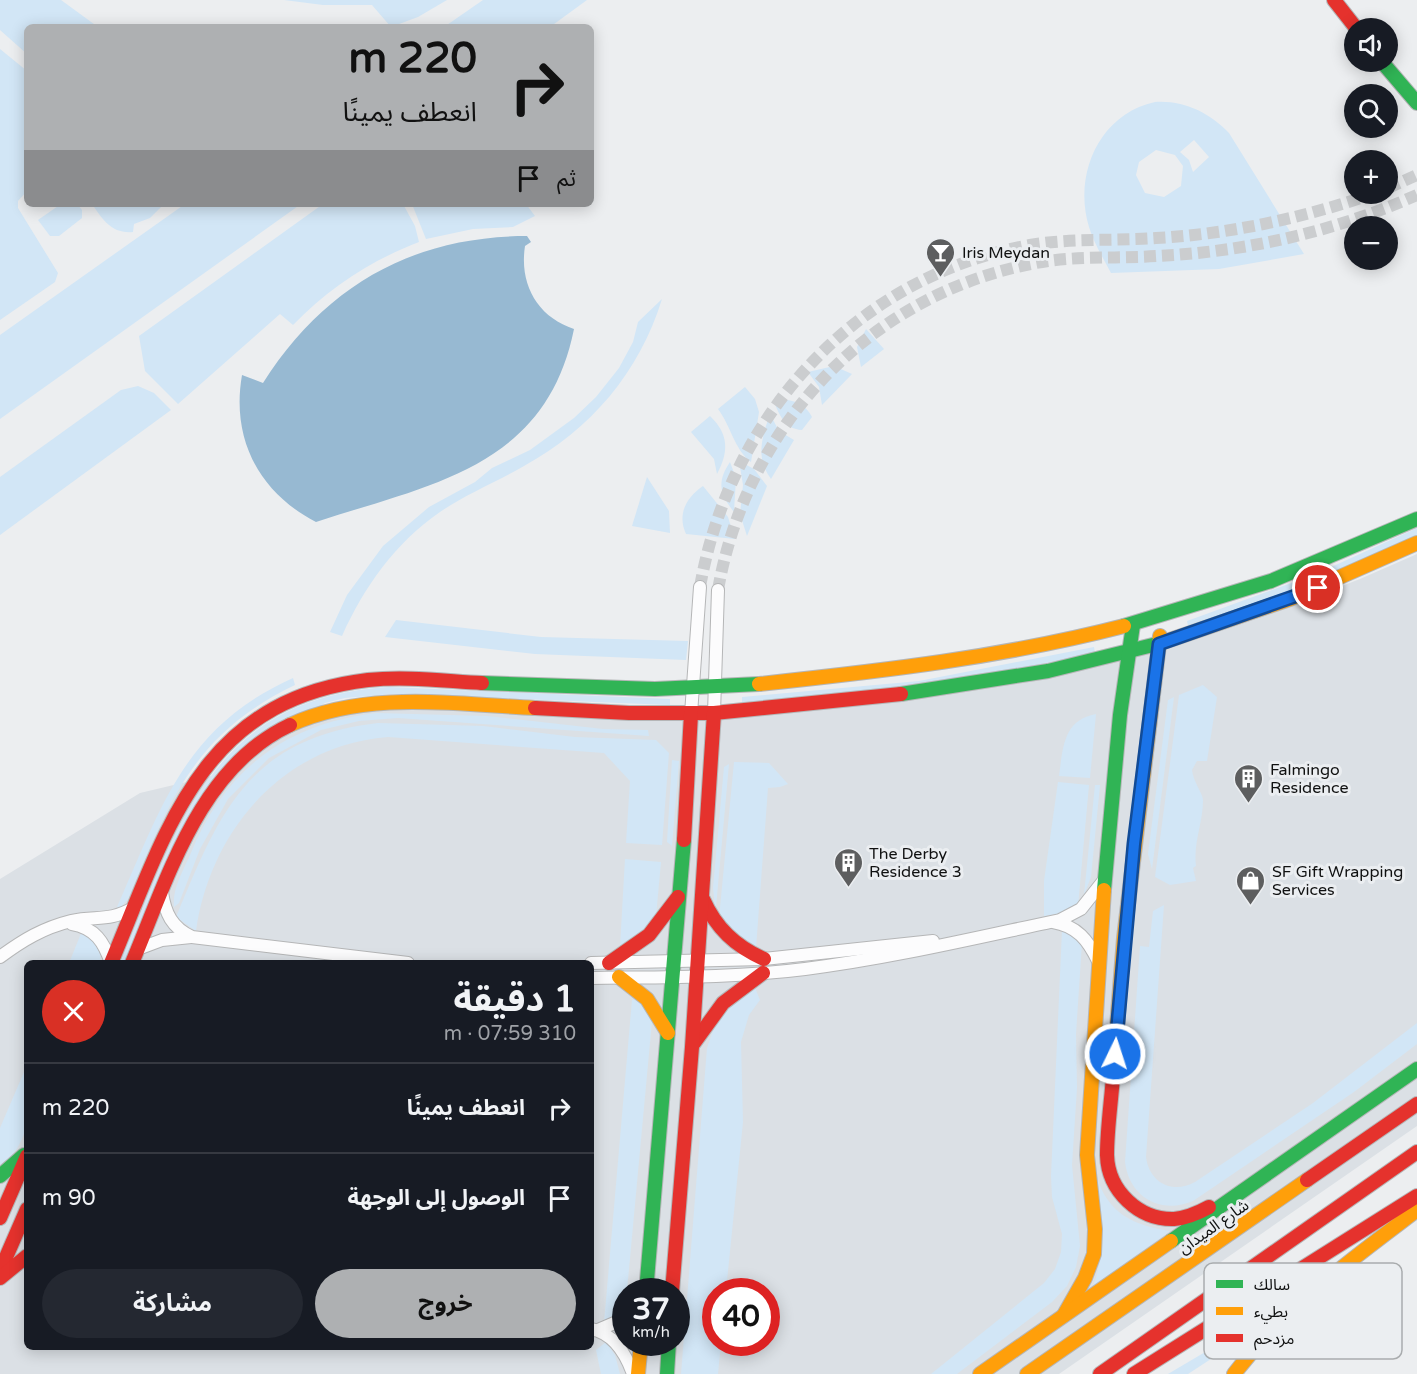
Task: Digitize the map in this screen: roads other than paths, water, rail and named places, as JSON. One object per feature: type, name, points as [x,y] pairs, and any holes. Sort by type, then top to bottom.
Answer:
[{"type":"street","points":[[1334,0],[1348,18]]},
{"type":"street","points":[[1391,72],[1417,103]]},
{"type":"street","points":[[112,960],[171,822],[202,770],[246,728],[280,706],[308,694],[357,681],[398,678],[694,689],[903,670],[960,662],[1162,617],[1281,578],[1417,519]]},
{"type":"street","points":[[133,960],[197,813],[220,781],[264,741],[317,714],[355,704],[395,701],[692,714],[946,688],[1128,653],[1159,644],[1288,600],[1417,543]]},
{"type":"street","points":[[647,1278],[681,893],[700,587]]},
{"type":"street","points":[[673,1278],[698,963],[714,713],[718,590]]},
{"type":"street","points":[[1162,617],[1124,938],[1107,1166],[1113,1184],[1124,1200],[1139,1211],[1167,1219],[1194,1215],[1237,1189],[1263,1178]]},
{"type":"street","points":[[1062,1318],[1087,1276],[1094,1251],[1087,1156],[1104,880],[1128,653],[1133,625]]},
{"type":"street","points":[[594,978],[697,977],[858,948],[970,938],[1067,917],[1081,909],[1104,880]]},
{"type":"street","points":[[162,892],[170,919],[179,930],[192,937]]},
{"type":"street","points":[[609,963],[649,935],[681,893]]},
{"type":"street","points":[[702,897],[712,919],[726,936],[763,966]]},
{"type":"street","points":[[0,957],[38,932],[65,923],[110,918],[135,907]]},
{"type":"street","points":[[1052,921],[1066,925],[1079,933],[1089,944],[1099,963]]},
{"type":"street","points":[[65,923],[93,931],[105,947],[110,960]]},
{"type":"street","points":[[138,949],[162,940],[192,937],[383,960]]},
{"type":"street","points":[[594,963],[698,963],[763,966]]},
{"type":"street","points":[[692,1047],[719,1006],[763,966]]},
{"type":"street","points":[[619,977],[647,999],[669,1033]]},
{"type":"street","points":[[980,1374],[1417,1069]]},
{"type":"street","name":"شارع الميدان","points":[[1027,1374],[1417,1104]]},
{"type":"street","points":[[1258,1263],[1417,1152]]},
{"type":"street","points":[[0,1176],[24,1156]]},
{"type":"street","points":[[1,1214],[24,1161]]},
{"type":"street","points":[[1310,1263],[1417,1196]]},
{"type":"street","points":[[1348,1263],[1417,1210]]},
{"type":"street","points":[[1,1214],[24,1211]]},
{"type":"street","points":[[0,1271],[23,1226],[1,1214]]},
{"type":"street","points":[[0,1278],[24,1258]]},
{"type":"street","points":[[1100,1374],[1204,1301]]},
{"type":"street","points":[[594,1330],[612,1323]]},
{"type":"street","points":[[594,1330],[620,1348],[633,1374]]},
{"type":"street","points":[[1134,1374],[1204,1330]]},
{"type":"street","points":[[638,1374],[640,1356]]},
{"type":"street","points":[[668,1374],[669,1356]]},
{"type":"street","points":[[1234,1374],[1246,1359]]},
{"type":"tunnel","points":[[1398,184],[1417,175]]},
{"type":"tunnel","points":[[718,590],[733,531],[756,475],[786,424],[824,378],[867,338],[917,306],[972,281],[1031,264],[1078,258],[1141,257],[1224,250],[1323,229],[1417,195]]},
{"type":"tunnel","points":[[700,587],[716,524],[740,466],[772,412],[811,364],[857,322],[909,287],[967,262],[1030,245],[1062,241],[1156,238],[1212,233],[1293,217],[1344,203]]},
{"type":"place","name":"Iris Meydan","points":[[941,278]]},
{"type":"place","name":"Falmingo Residence","points":[[1249,804]]},
{"type":"place","name":"The Derby Residence 3","points":[[848,888]]},
{"type":"place","name":"SF Gift Wrapping Services","points":[[1251,906]]}]
